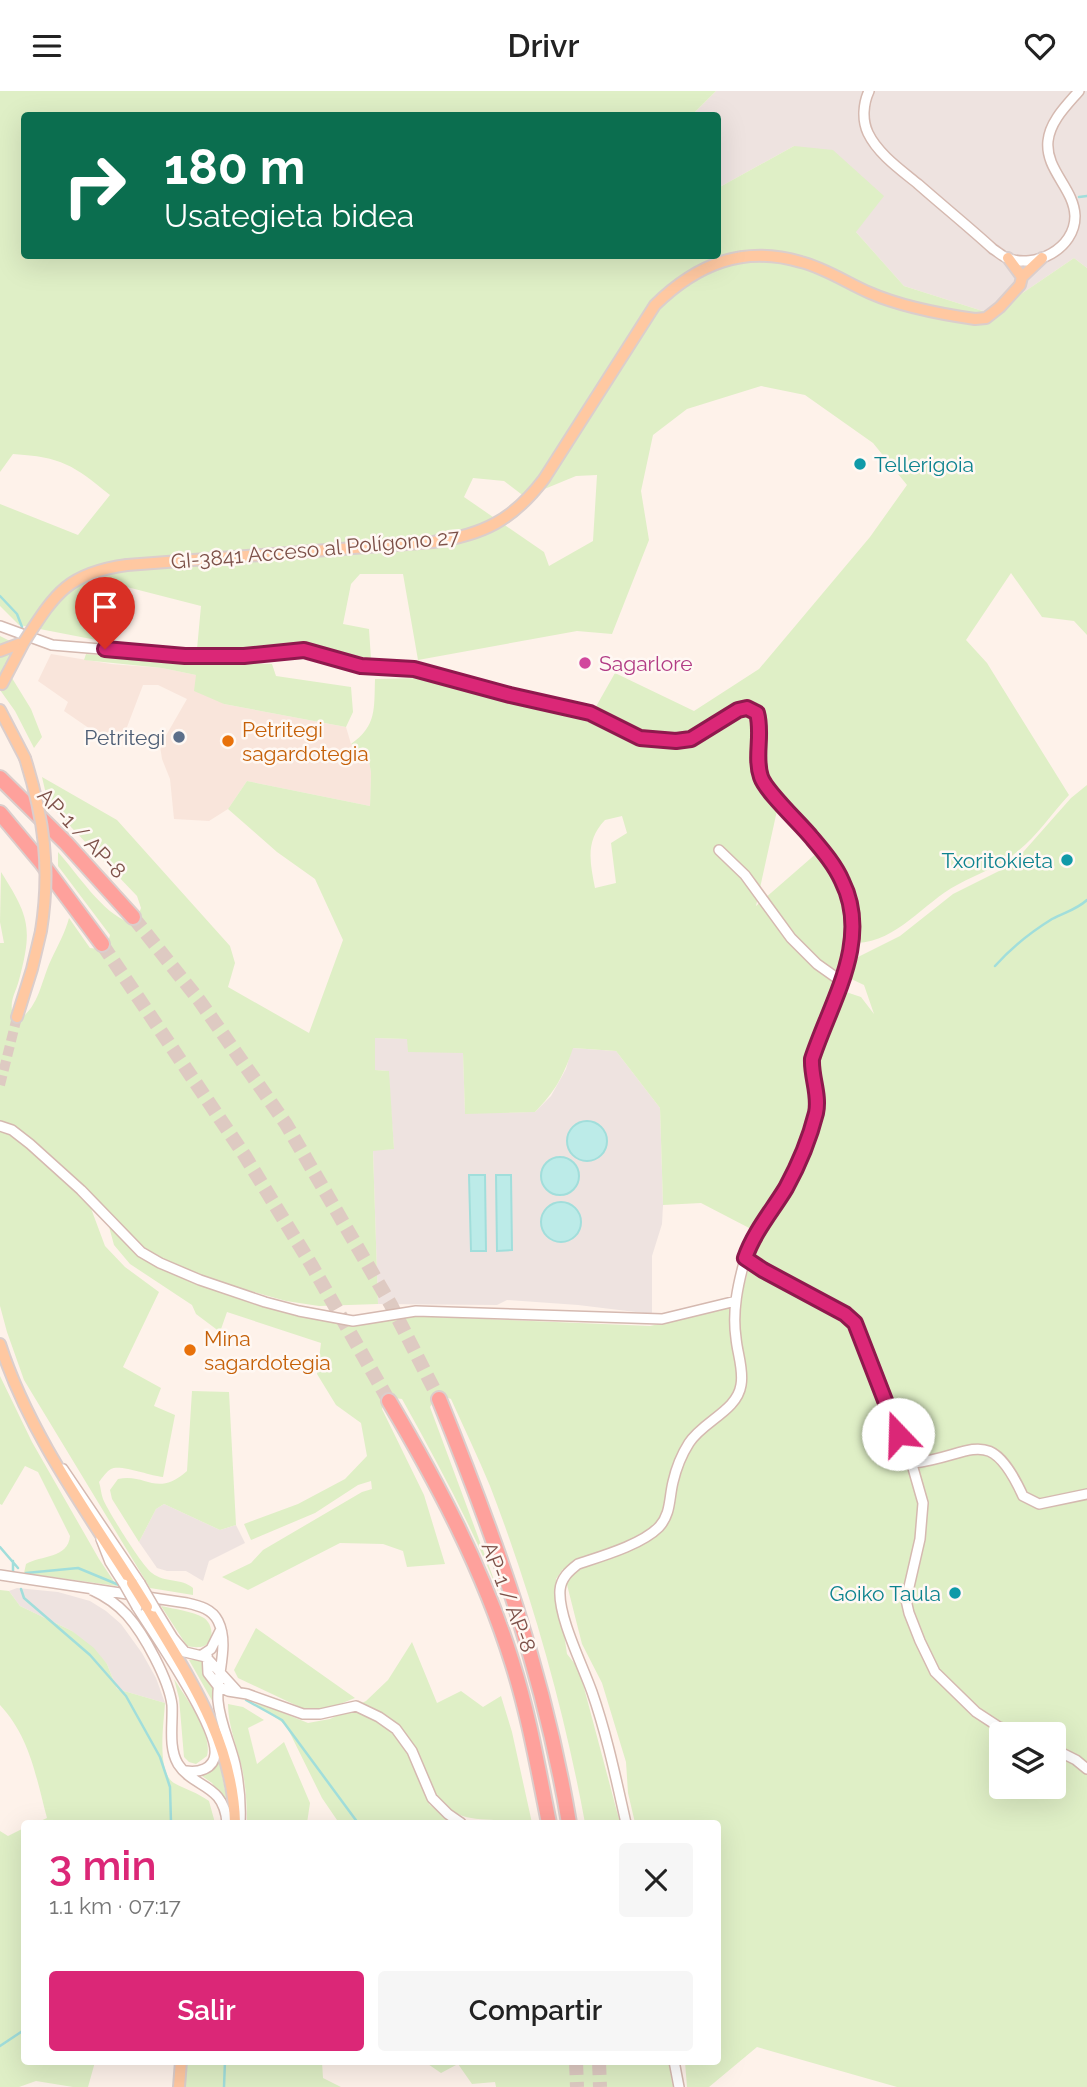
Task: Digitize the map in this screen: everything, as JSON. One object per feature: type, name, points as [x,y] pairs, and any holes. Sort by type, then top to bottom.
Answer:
[{"type":"highway","name":"AP-1 / AP-8","points":[[0,778],[66,843],[133,917]]},
{"type":"highway","points":[[0,813],[41,862],[102,944]]},
{"type":"highway","name":"AP-1 / AP-8","points":[[439,1399],[483,1507],[515,1599],[543,1698],[568,1820]]},
{"type":"highway","name":"AP-1 / AP-8","points":[[390,1401],[427,1465],[462,1535],[490,1601],[512,1662],[530,1730],[548,1820]]},
{"type":"main road","name":"GI-3841 Acceso al Polígono 27","points":[[2,684],[24,642],[47,607],[66,586],[93,571],[127,565],[433,543],[480,532],[498,523],[524,503],[544,479],[655,305],[676,284],[708,266],[741,257],[774,256],[803,262],[872,294],[897,302],[975,319],[985,318],[1000,307],[1042,258]]},
{"type":"main road","points":[[1008,258],[1023,277]]},
{"type":"main road","points":[[0,651],[24,642]]},
{"type":"main road","points":[[0,710],[25,758],[38,799],[47,869],[41,931],[33,969],[17,1017]]},
{"type":"main road","points":[[0,1345],[26,1407],[54,1458],[99,1531],[128,1586],[146,1607],[200,1696],[215,1728],[229,1773],[235,1820]]},
{"type":"main road","points":[[179,2087],[181,2065]]},
{"type":"street","points":[[869,91],[864,112],[866,128],[872,140],[896,166],[993,249],[1008,258],[1025,261],[1042,258],[1063,245],[1073,227],[1075,213],[1051,163],[1048,143],[1055,120],[1079,91]]},
{"type":"street","points":[[0,626],[52,645],[185,656],[244,656],[304,650],[361,666],[414,669],[590,713],[640,738],[676,741],[691,739],[738,710],[747,708],[757,713],[760,725],[761,777],[834,866],[844,883],[852,918],[850,953],[812,1059],[811,1070],[817,1095],[813,1125],[786,1187],[751,1243],[745,1258],[736,1301],[735,1335],[741,1385],[736,1399],[724,1412],[706,1423],[688,1444],[673,1482],[666,1519],[648,1536],[578,1565],[562,1580],[560,1599],[572,1643],[585,1672],[608,1742],[625,1820]]},
{"type":"street","points":[[719,850],[745,875],[791,938],[817,964],[841,981]]},
{"type":"street","points":[[0,1126],[12,1130],[30,1144],[141,1252],[200,1280],[265,1302],[353,1321],[416,1311],[662,1319],[736,1301]]},
{"type":"street","points":[[745,1258],[845,1314],[855,1323],[907,1456],[914,1463]]},
{"type":"street","points":[[914,1463],[968,1449],[988,1450],[1003,1459],[1023,1496],[1039,1504],[1087,1494]]},
{"type":"street","points":[[54,1458],[71,1478],[128,1586],[142,1596]]},
{"type":"street","points":[[914,1463],[923,1503],[920,1539],[906,1600],[916,1632],[935,1672],[976,1712],[991,1722]]},
{"type":"street","points":[[0,1575],[86,1587],[128,1586]]},
{"type":"street","points":[[70,1585],[112,1604],[141,1636]]},
{"type":"street","points":[[112,1604],[128,1586]]},
{"type":"street","points":[[86,1587],[126,1613],[141,1636],[169,1690],[175,1756],[184,1770],[215,1794],[226,1820]]},
{"type":"street","points":[[112,1604],[142,1596],[204,1608],[214,1614],[223,1639],[218,1703],[235,1764],[240,1820]]},
{"type":"street","points":[[126,1613],[128,1598]]},
{"type":"street","points":[[146,1607],[185,1652],[205,1655],[236,1692]]},
{"type":"street","points":[[146,1607],[212,1738],[215,1753],[211,1763],[200,1771],[184,1770]]},
{"type":"street","points":[[220,1626],[218,1639],[205,1655],[208,1673],[218,1686],[303,1714],[320,1714],[356,1706],[379,1717],[396,1729],[412,1751],[432,1798],[457,1820]]},
{"type":"street","points":[[218,1703],[236,1692]]},
{"type":"street","points":[[1066,1755],[1087,1769]]},
{"type":"street","points":[[675,2065],[680,2087]]},
{"type":"shaded area","points":[[716,91],[1087,91],[1087,268],[1074,258],[992,314],[904,286],[856,232],[794,146],[721,186],[721,112],[695,112]]},
{"type":"shaded area","points":[[51,654],[196,675],[224,704],[346,727],[351,744],[368,755],[371,773],[370,806],[247,781],[228,809],[209,821],[174,819],[170,779],[160,746],[187,699],[158,685],[143,685],[119,748],[94,740],[96,733],[64,711],[68,702],[38,681]]},
{"type":"shaded area","points":[[375,1038],[407,1039],[463,1053],[465,1113],[535,1112],[551,1096],[566,1069],[572,1048],[616,1051],[660,1108],[663,1205],[662,1224],[652,1256],[652,1314],[507,1300],[497,1305],[378,1304],[373,1150],[394,1149],[388,1071],[375,1070]]},
{"type":"shaded area","points":[[164,1504],[220,1530],[236,1525],[245,1543],[209,1561],[203,1581],[186,1571],[157,1568],[139,1542],[156,1509]]},
{"type":"shaded area","points":[[17,1588],[58,1592],[90,1601],[106,1611],[121,1624],[142,1653],[156,1678],[165,1703],[117,1689],[107,1664],[72,1631],[20,1606],[9,1591]]},
{"type":"green space","points":[[0,91],[716,91],[695,112],[21,112],[21,259],[721,259],[721,186],[794,146],[833,150],[884,196],[856,232],[904,286],[992,314],[1074,258],[1087,268],[1087,635],[1074,621],[1042,617],[1011,573],[966,640],[987,663],[1069,795],[1032,838],[1011,857],[945,893],[898,929],[872,941],[857,943],[855,899],[842,871],[784,800],[778,805],[815,848],[829,866],[835,876],[844,897],[848,919],[847,942],[837,987],[812,1051],[810,1064],[813,1110],[809,1124],[786,1182],[753,1230],[701,1203],[663,1205],[660,1108],[616,1051],[573,1048],[558,1083],[535,1112],[465,1114],[463,1053],[408,1052],[407,1039],[375,1038],[375,1070],[389,1071],[394,1149],[373,1151],[378,1304],[319,1306],[286,1301],[215,1281],[158,1257],[140,1244],[83,1186],[31,1141],[0,1123],[0,943],[4,943],[0,922],[1,872],[23,912],[27,935],[12,1002],[13,1016],[24,1016],[34,1004],[69,918],[90,948],[99,949],[108,943],[110,935],[58,866],[58,852],[100,902],[119,918],[129,922],[138,916],[141,908],[137,896],[48,803],[42,777],[117,820],[230,946],[235,963],[228,987],[309,1033],[343,940],[315,879],[277,852],[228,809],[247,781],[370,806],[371,773],[368,755],[351,744],[370,723],[374,708],[375,679],[427,678],[589,719],[615,673],[694,711],[759,669],[870,537],[907,485],[873,443],[805,395],[761,386],[687,409],[653,435],[641,491],[649,540],[612,634],[577,631],[418,660],[403,574],[360,574],[351,584],[343,624],[369,629],[371,659],[310,645],[197,649],[201,606],[123,586],[112,643],[19,625],[0,606],[0,504],[78,535],[110,495],[66,464],[44,457],[13,454],[0,472]],"holes":[[[597,475],[593,541],[549,566],[544,552],[464,497],[473,478],[504,481],[525,497],[576,476]],[[778,806],[818,852],[756,906]],[[622,816],[627,833],[611,843],[616,883],[595,888],[591,861],[594,836],[605,820]]]},
{"type":"green space","points":[[0,636],[22,647],[4,665],[31,709],[42,737],[34,748],[15,711],[0,690]]},
{"type":"green space","points":[[86,654],[168,661],[272,664],[276,676],[351,687],[353,712],[346,727],[224,704],[194,691],[196,675],[162,668],[84,660]]},
{"type":"green space","points":[[1087,785],[1087,2087],[897,2087],[757,2047],[709,2087],[687,2087],[685,2065],[721,2065],[721,1820],[634,1820],[628,1793],[626,1762],[602,1683],[582,1644],[563,1569],[556,1579],[567,1654],[579,1669],[619,1820],[584,1820],[557,1695],[533,1610],[490,1486],[451,1399],[438,1394],[430,1407],[503,1604],[456,1500],[402,1399],[387,1397],[382,1409],[424,1495],[445,1564],[407,1567],[403,1551],[383,1544],[340,1543],[248,1590],[222,1577],[251,1563],[263,1550],[362,1492],[372,1489],[371,1481],[358,1485],[315,1513],[251,1540],[244,1524],[298,1504],[345,1479],[367,1456],[361,1423],[336,1405],[317,1374],[321,1343],[227,1312],[220,1332],[196,1314],[192,1305],[130,1264],[114,1245],[108,1223],[137,1253],[209,1286],[287,1313],[355,1326],[413,1316],[650,1326],[739,1306],[756,1240],[790,1188],[820,1113],[815,1066],[843,991],[861,997],[874,1014],[864,985],[849,978],[856,958],[900,936],[953,894],[1017,859],[1071,798]]},
{"type":"green space","points":[[0,1130],[20,1140],[89,1203],[105,1246],[125,1267],[159,1292],[123,1367],[161,1388],[154,1406],[175,1415],[163,1477],[115,1468],[108,1471],[99,1482],[106,1505],[147,1568],[157,1576],[189,1585],[193,1588],[193,1595],[150,1588],[24,1380],[0,1306]]},
{"type":"green space","points":[[0,1376],[32,1442],[117,1586],[24,1573],[26,1564],[64,1549],[70,1536],[38,1472],[25,1466],[2,1505],[0,1504]]},
{"type":"green space","points":[[192,1391],[229,1392],[236,1525],[220,1530],[164,1504],[156,1509],[139,1542],[112,1499],[110,1490],[118,1479],[137,1479],[159,1484],[176,1479],[187,1471]]},
{"type":"green space","points":[[0,1590],[9,1591],[20,1606],[72,1631],[94,1648],[107,1664],[117,1689],[165,1703],[162,1746],[168,1777],[174,1783],[209,1801],[214,1820],[43,1820],[47,1818],[25,1744],[0,1705]]},
{"type":"green space","points":[[161,1606],[204,1618],[211,1632],[208,1644],[200,1647],[187,1646]]},
{"type":"green space","points":[[256,1628],[355,1698],[325,1710],[306,1710],[238,1678],[234,1670]]},
{"type":"green space","points":[[412,1642],[437,1703],[461,1691],[483,1707],[501,1696],[512,1732],[531,1820],[467,1817],[450,1810],[434,1793],[429,1804],[448,1820],[337,1820],[322,1798],[286,1725],[249,1699],[308,1723],[330,1719],[366,1701],[388,1680]]},
{"type":"green space","points":[[189,1660],[202,1660],[204,1673],[214,1687],[214,1704]]},
{"type":"green space","points":[[174,1679],[197,1716],[206,1737],[207,1756],[196,1764],[184,1757],[179,1698]]},
{"type":"green space","points":[[228,1704],[243,1707],[264,1720],[248,1728],[257,1764],[284,1742],[310,1803],[307,1820],[247,1820],[243,1775]]},
{"type":"green space","points":[[219,1759],[227,1800],[224,1801],[212,1783],[202,1776],[213,1770]]},
{"type":"green space","points":[[21,1830],[21,2065],[94,2065],[88,2087],[36,2081],[19,2087],[0,2087],[0,1831],[8,1836]]},
{"type":"green space","points":[[186,2065],[322,2065],[323,2078],[341,2087],[184,2087]]},
{"type":"green space","points":[[429,2065],[456,2065],[441,2073]]},
{"type":"green space","points":[[459,2065],[669,2065],[675,2087],[496,2087],[495,2082],[472,2084]]},
{"type":"water","points":[[587,1121],[601,1127],[607,1141],[601,1155],[587,1161],[573,1155],[567,1141],[573,1127]]},
{"type":"water","points":[[560,1157],[574,1162],[579,1176],[574,1190],[560,1195],[546,1190],[541,1176],[546,1162]]},
{"type":"water","points":[[469,1175],[485,1175],[486,1251],[471,1251]]},
{"type":"water","points":[[496,1175],[511,1175],[512,1250],[497,1251]]},
{"type":"water","points":[[561,1202],[569,1203],[575,1208],[580,1214],[580,1230],[575,1236],[569,1241],[561,1242],[553,1241],[547,1236],[542,1230],[541,1222],[542,1214],[547,1208],[553,1203]]},
{"type":"waterway","points":[[1079,197],[1087,196]]},
{"type":"waterway","points":[[0,596],[17,614],[22,627]]},
{"type":"waterway","points":[[995,966],[1036,929],[1087,900]]},
{"type":"waterway","points":[[0,1547],[18,1568]]},
{"type":"waterway","points":[[13,1561],[13,1572]]},
{"type":"waterway","points":[[26,1573],[78,1568],[119,1585]]},
{"type":"waterway","points":[[21,1589],[24,1598],[90,1655],[126,1696],[160,1757],[170,1787],[171,1820]]},
{"type":"waterway","points":[[246,1700],[282,1720],[356,1820]]},
{"type":"waterway","points":[[0,2046],[21,2032]]},
{"type":"waterway","points":[[224,2087],[225,2065]]},
{"type":"tunnel","points":[[133,917],[199,1000],[286,1124],[391,1305],[439,1399]]},
{"type":"tunnel","points":[[102,944],[245,1156],[389,1401]]},
{"type":"tunnel","points":[[0,1085],[17,1017]]},
{"type":"tunnel","points":[[576,2065],[577,2087]]},
{"type":"tunnel","points":[[599,2065],[600,2087]]},
{"type":"place","name":"Tellerigoia","points":[[860,464]]},
{"type":"place","name":"Sagarlore","points":[[585,663]]},
{"type":"place","name":"Petritegi","points":[[179,737]]},
{"type":"place","name":"Petritegi sagardotegia","points":[[228,741]]},
{"type":"place","name":"Txoritokieta","points":[[1067,860]]},
{"type":"place","name":"Mina sagardotegia","points":[[190,1350]]},
{"type":"place","name":"Goiko Taula","points":[[955,1593]]},
{"type":"route","points":[[105,649],[185,656],[244,656],[304,650],[361,666],[414,669],[590,713],[640,738],[676,741],[691,739],[738,710],[747,708],[757,713],[760,725],[761,777],[813,838],[844,883],[850,905],[853,937],[847,964],[812,1059],[811,1070],[817,1095],[813,1125],[786,1187],[751,1243],[745,1258],[845,1314],[855,1323],[898,1434]]}]
